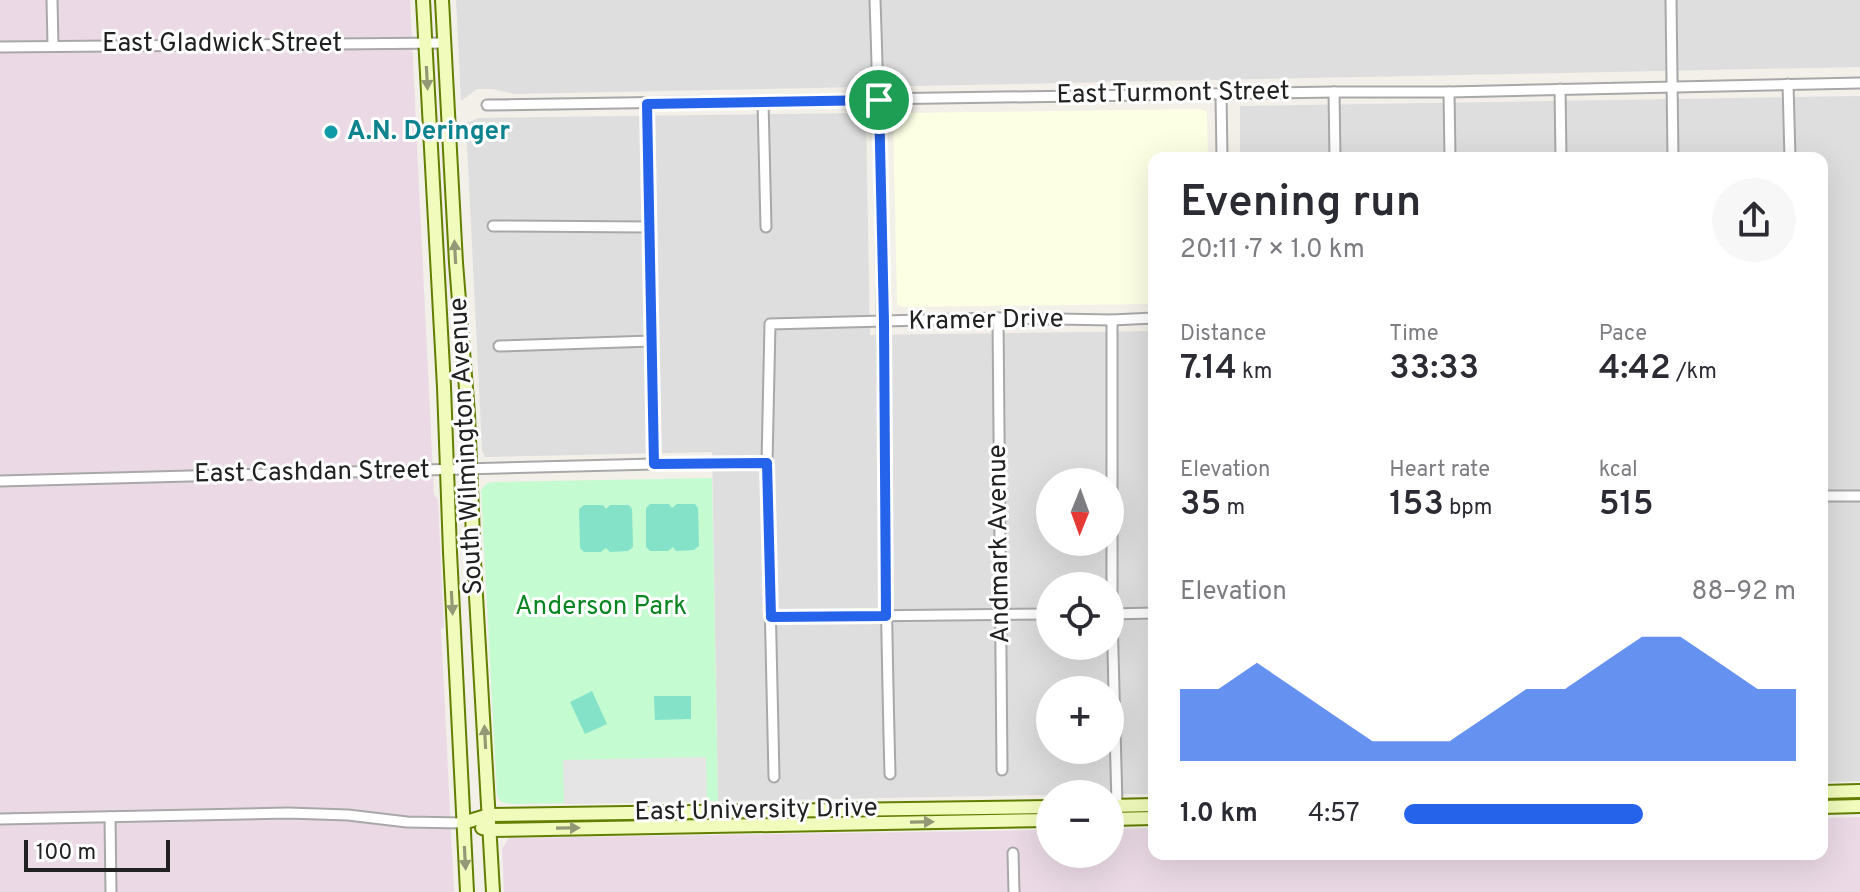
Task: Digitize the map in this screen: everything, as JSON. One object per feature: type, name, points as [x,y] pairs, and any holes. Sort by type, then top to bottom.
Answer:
[{"type":"main road","name":"South Wilmington Avenue","points":[[423,0],[467,892]]},
{"type":"main road","name":"South Wilmington Avenue","points":[[442,0],[493,892]]},
{"type":"main road","points":[[1828,792],[1860,791]]},
{"type":"main road","points":[[1124,810],[1148,806]]},
{"type":"main road","points":[[1828,807],[1860,806]]},
{"type":"main road","name":"East University Drive","points":[[463,823],[489,815],[1036,807]]},
{"type":"main road","points":[[1124,814],[1148,817]]},
{"type":"main road","name":"East University Drive","points":[[463,823],[490,830],[1036,820]]},
{"type":"street","points":[[52,0],[53,45]]},
{"type":"street","points":[[875,0],[884,322],[890,774]]},
{"type":"street","points":[[1671,0],[1673,152]]},
{"type":"street","name":"East Gladwick Street","points":[[0,47],[444,43]]},
{"type":"street","name":"East Turmont Street","points":[[487,105],[1449,92],[1860,83]]},
{"type":"street","points":[[1788,84],[1790,152]]},
{"type":"street","points":[[1560,89],[1561,152]]},
{"type":"street","points":[[1334,92],[1335,152]]},
{"type":"street","points":[[1449,92],[1450,152]]},
{"type":"street","points":[[1221,94],[1222,152]]},
{"type":"street","points":[[763,101],[766,227]]},
{"type":"street","points":[[647,104],[654,464]]},
{"type":"street","points":[[493,226],[649,227]]},
{"type":"street","name":"Kramer Drive","points":[[767,463],[770,324],[998,318],[1148,318]]},
{"type":"street","name":"Andmark Avenue","points":[[998,318],[1002,770]]},
{"type":"street","points":[[1111,572],[1112,320]]},
{"type":"street","points":[[499,346],[652,341]]},
{"type":"street","points":[[767,463],[774,777]]},
{"type":"street","name":"East Cashdan Street","points":[[0,481],[767,463]]},
{"type":"street","points":[[1828,496],[1860,496]]},
{"type":"street","points":[[1124,614],[1148,613]]},
{"type":"street","points":[[771,617],[1036,614]]},
{"type":"street","points":[[1111,660],[1113,780]]},
{"type":"street","name":"East University Drive","points":[[0,819],[288,813],[463,823]]},
{"type":"street","points":[[110,817],[111,892]]},
{"type":"street","points":[[1013,853],[1014,892]]},
{"type":"shaded area","points":[[0,0],[410,0],[434,495],[438,500],[454,892],[0,892]]},
{"type":"shaded area","points":[[456,0],[1860,0],[1860,67],[515,94],[477,89],[461,101]]},
{"type":"shaded area","points":[[1860,96],[1860,781],[1828,782],[1828,152],[1240,152],[1240,106]]},
{"type":"shaded area","points":[[1201,109],[1207,112],[1208,152],[1148,152],[1148,304],[902,307],[897,304],[893,118],[898,113]]},
{"type":"shaded area","points":[[860,113],[866,120],[870,335],[1148,331],[1148,794],[1124,794],[1124,780],[1036,780],[1036,795],[718,801],[712,452],[485,457],[482,450],[466,123],[479,118]]},
{"type":"shaded area","points":[[706,757],[707,801],[564,804],[563,760]]},
{"type":"shaded area","points":[[1860,817],[1860,892],[504,892],[502,849],[509,838],[1036,830],[1036,868],[1124,868],[1124,829],[1148,828],[1148,860],[1828,860],[1828,818]]},
{"type":"green space","name":"Anderson Park","points":[[712,478],[718,801],[501,802],[497,795],[481,490],[494,482]]},
{"type":"green space","points":[[650,504],[669,504],[672,508],[677,504],[695,504],[698,508],[699,546],[694,550],[676,551],[673,547],[668,551],[650,551],[646,547],[646,508]]},
{"type":"green space","points":[[584,505],[603,505],[606,509],[610,505],[629,505],[632,509],[633,547],[628,551],[610,552],[606,548],[601,552],[584,552],[580,548],[579,509]]},
{"type":"green space","points":[[592,691],[607,724],[585,734],[570,702]]},
{"type":"green space","points":[[654,696],[691,696],[691,719],[655,720]]},
{"type":"place","name":"A.N. Deringer","points":[[331,132]]},
{"type":"route","points":[[879,100],[886,616],[771,617],[767,463],[654,464],[647,104],[879,100]]}]
